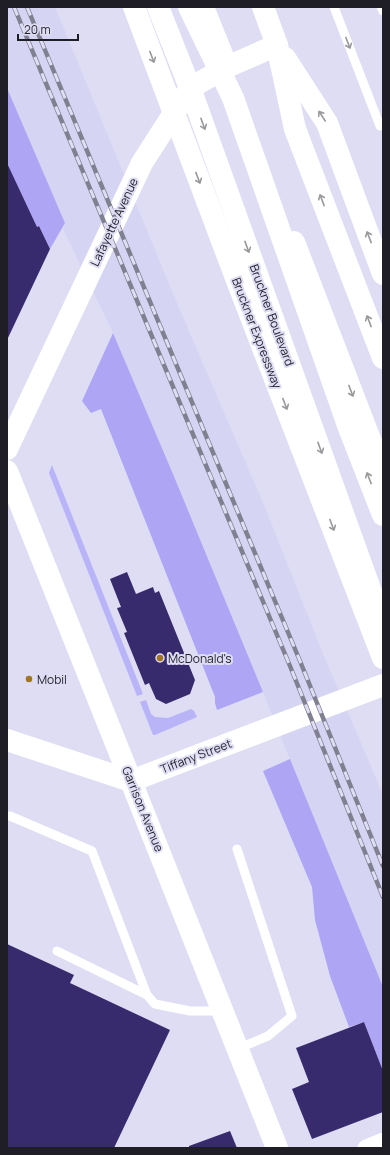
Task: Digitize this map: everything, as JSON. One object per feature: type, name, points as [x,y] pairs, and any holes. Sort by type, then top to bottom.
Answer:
[{"type":"main road","name":"Bruckner Expressway","points":[[134,7],[383,658]]},
{"type":"main road","name":"Bruckner Boulevard","points":[[158,7],[190,88],[383,625]]},
{"type":"main road","points":[[189,7],[233,98]]},
{"type":"main road","points":[[205,7],[233,98],[349,428],[383,515]]},
{"type":"main road","points":[[205,7],[383,473]]},
{"type":"main road","points":[[263,7],[277,45],[295,129],[383,358]]},
{"type":"main road","name":"Lafayette Avenue","points":[[7,449],[142,163],[190,88],[227,67],[277,45]]},
{"type":"main road","points":[[277,45],[327,123],[383,274]]},
{"type":"main road","name":"Garrison Avenue","points":[[7,472],[277,1148]]},
{"type":"main road","name":"Tiffany Street","points":[[131,781],[383,685]]},
{"type":"main road","points":[[7,740],[131,781]]},
{"type":"street","points":[[366,1148],[383,1141]]},
{"type":"lane","points":[[334,7],[382,125]]},
{"type":"lane","points":[[381,7],[383,11]]},
{"type":"lane","points":[[10,816],[92,851],[146,995]]},
{"type":"lane","points":[[237,849],[292,1016],[268,1036],[237,1048]]},
{"type":"lane","points":[[57,951],[146,995],[155,1004],[190,1011],[223,1011]]},
{"type":"shaded area","points":[[7,7],[55,7],[176,301],[264,505],[324,656],[383,795],[383,987],[358,930],[263,692],[173,474],[113,333],[63,229],[65,223],[7,88]]},
{"type":"shaded area","points":[[7,88],[65,223],[50,249],[39,226],[37,227],[7,163]]},
{"type":"shaded area","points":[[113,333],[263,692],[217,710],[215,697],[101,409],[91,413],[82,401]]},
{"type":"shaded area","points":[[52,465],[143,694],[137,696],[49,473]]},
{"type":"shaded area","points":[[146,700],[151,714],[155,717],[168,718],[191,709],[197,717],[153,735],[140,702]]},
{"type":"shaded area","points":[[290,759],[383,987],[383,1071],[364,1022],[349,1027],[330,976],[315,920],[312,887],[263,771]]},
{"type":"building","points":[[7,163],[37,227],[39,226],[50,249],[7,340]]},
{"type":"building","name":"McDonald's","points":[[127,572],[136,594],[153,587],[155,593],[159,591],[195,680],[190,694],[166,704],[156,699],[149,683],[145,685],[124,633],[127,632],[117,608],[121,607],[110,579]]},
{"type":"building","points":[[7,944],[74,975],[70,983],[170,1030],[114,1148],[7,1148]]},
{"type":"building","points":[[364,1022],[383,1071],[383,1112],[312,1139],[292,1089],[309,1082],[296,1048]]},
{"type":"building","points":[[230,1131],[237,1148],[189,1148],[189,1146]]},
{"type":"railway","points":[[14,7],[290,666],[383,897]]},
{"type":"railway","points":[[27,7],[300,661],[383,866]]},
{"type":"place","name":"McDonald's","points":[[160,658]]},
{"type":"place","name":"Mobil","points":[[29,679]]}]
